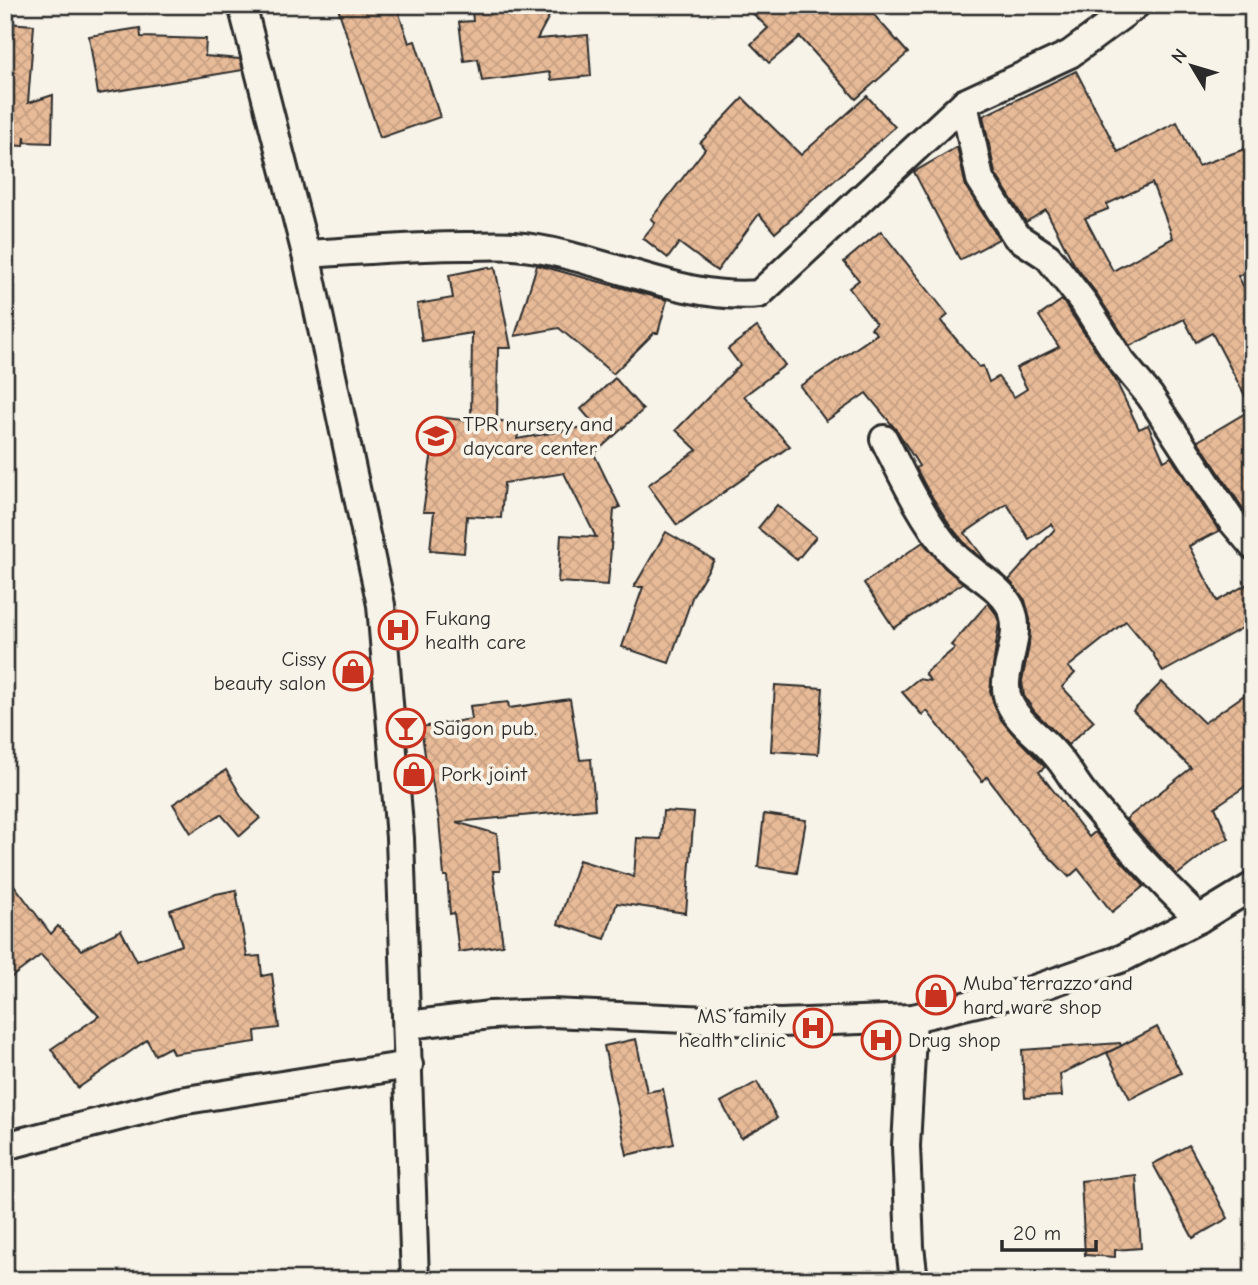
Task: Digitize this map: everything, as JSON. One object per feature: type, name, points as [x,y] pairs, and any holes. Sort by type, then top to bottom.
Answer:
[{"type":"street","points":[[242,5],[306,254],[381,605],[400,838],[415,1280]]},
{"type":"street","points":[[306,254],[425,246],[514,246],[592,260],[674,284],[734,297],[759,294],[964,103],[1070,54],[1136,5]]},
{"type":"street","points":[[964,103],[980,179],[1016,236],[1048,257],[1084,303],[1121,361],[1150,396],[1231,520],[1253,546]]},
{"type":"street","points":[[884,439],[907,485],[949,551],[996,589],[1010,607],[1016,628],[1007,677],[1009,701],[1150,871],[1199,919]]},
{"type":"street","points":[[408,1025],[490,1016],[551,1013],[780,1023],[914,1018],[1031,990],[1123,958],[1199,919],[1253,886]]},
{"type":"street","points":[[914,1018],[906,1146],[914,1280]]},
{"type":"street","points":[[5,1146],[180,1101],[409,1065]]},
{"type":"building","points":[[337,5],[396,5],[409,43],[415,41],[440,117],[380,138]]},
{"type":"building","points":[[518,5],[555,5],[537,39],[588,35],[591,76],[551,80],[550,72],[482,81],[478,59],[464,61],[459,22],[473,21],[472,11]]},
{"type":"building","points":[[744,5],[865,5],[908,53],[856,99],[800,37],[769,63],[751,44],[768,28]]},
{"type":"building","points":[[7,23],[34,25],[28,103],[53,95],[52,143],[25,142],[25,136],[24,146],[5,145]]},
{"type":"building","points":[[140,28],[141,37],[206,39],[205,56],[240,59],[243,70],[98,94],[89,36]]},
{"type":"building","points":[[1076,71],[1118,152],[1177,122],[1198,166],[1253,146],[1253,270],[1238,276],[1253,304],[1253,513],[1248,516],[1198,441],[1252,409],[1212,333],[1196,342],[1184,319],[1130,346],[1074,264],[1046,210],[1026,222],[995,173],[983,116]],"holes":[[[1152,183],[1173,238],[1113,271],[1085,218],[1108,209],[1107,204]]]},
{"type":"building","points":[[867,96],[895,127],[775,233],[759,214],[717,271],[679,243],[668,258],[643,238],[655,223],[651,219],[705,149],[700,143],[743,98],[801,155]]},
{"type":"building","points":[[957,147],[966,187],[999,239],[960,260],[914,172]]},
{"type":"building","points":[[881,231],[948,315],[941,321],[979,367],[983,366],[989,382],[998,377],[1014,397],[1027,389],[1016,368],[1059,347],[1039,316],[1062,300],[1115,379],[1139,429],[1148,425],[1164,461],[1171,457],[1219,531],[1189,546],[1217,601],[1253,581],[1253,622],[1163,672],[1152,652],[1126,621],[1068,667],[1075,673],[1062,687],[1094,721],[1068,745],[1035,712],[1024,696],[1022,681],[1029,646],[1030,619],[1025,600],[1009,580],[1055,529],[1051,524],[1029,539],[1007,504],[965,533],[987,562],[967,546],[952,528],[927,489],[916,468],[919,466],[898,432],[866,393],[826,421],[800,386],[877,334],[871,328],[876,324],[849,288],[859,280],[844,262]]},
{"type":"building","points":[[537,265],[667,300],[658,333],[654,333],[613,374],[559,328],[515,336]]},
{"type":"building","points":[[495,267],[511,348],[498,348],[497,420],[520,425],[517,439],[595,425],[581,409],[615,378],[643,410],[594,454],[620,507],[614,510],[608,585],[558,582],[561,535],[596,537],[564,473],[504,483],[501,518],[467,516],[464,553],[430,550],[434,512],[423,512],[437,417],[471,421],[472,333],[422,341],[417,304],[453,298],[449,275]]},
{"type":"building","points":[[757,327],[785,365],[744,396],[790,446],[677,525],[648,485],[697,450],[676,430],[740,365],[728,349]]},
{"type":"building","points":[[777,505],[816,537],[797,560],[758,528]]},
{"type":"building","points":[[666,532],[714,560],[693,595],[669,663],[622,647],[643,587],[634,587]]},
{"type":"building","points":[[923,542],[945,568],[963,583],[894,628],[864,583]]},
{"type":"building","points":[[988,603],[999,622],[990,691],[999,717],[1045,767],[1039,772],[1089,837],[1095,832],[1144,886],[1112,912],[1078,869],[1069,877],[1039,846],[987,777],[982,781],[927,711],[922,715],[902,692],[918,679],[930,681],[925,673],[955,648],[951,645]]},
{"type":"building","points":[[1162,682],[1204,723],[1253,689],[1253,781],[1215,807],[1229,839],[1215,845],[1177,875],[1126,819],[1191,768],[1133,711]]},
{"type":"building","points":[[775,685],[823,688],[818,754],[771,751]]},
{"type":"building","points":[[570,699],[580,760],[591,759],[595,809],[456,822],[497,834],[500,871],[493,871],[503,945],[459,952],[454,913],[450,914],[439,820],[421,727],[472,719],[470,706],[508,702],[509,708]]},
{"type":"building","points":[[226,770],[243,799],[260,818],[240,836],[221,814],[191,833],[173,804]]},
{"type":"building","points":[[663,811],[694,813],[686,913],[617,903],[605,939],[558,924],[579,860],[634,877],[637,838],[661,839]]},
{"type":"building","points":[[764,814],[806,820],[797,873],[758,867]]},
{"type":"building","points":[[5,873],[51,934],[58,926],[81,950],[121,930],[137,961],[182,945],[170,910],[236,890],[247,957],[260,956],[262,976],[272,974],[279,1028],[255,1031],[256,1042],[173,1054],[170,1047],[155,1055],[147,1040],[78,1088],[51,1049],[99,1016],[41,955],[5,982]]},
{"type":"building","points":[[1157,1027],[1181,1073],[1130,1099],[1107,1053]]},
{"type":"building","points":[[636,1039],[647,1092],[663,1089],[674,1144],[627,1155],[604,1046]]},
{"type":"building","points":[[1120,1043],[1121,1046],[1060,1074],[1062,1096],[1025,1098],[1022,1050]]},
{"type":"building","points":[[757,1082],[777,1118],[741,1138],[721,1102]]},
{"type":"building","points":[[1189,1145],[1228,1218],[1193,1238],[1153,1164]]},
{"type":"building","points":[[1136,1175],[1141,1248],[1115,1250],[1115,1257],[1085,1255],[1081,1181]]},
{"type":"place","name":"TPR nursery and daycare center","points":[[436,436]]},
{"type":"place","name":"Fukang health care","points":[[398,630]]},
{"type":"place","name":"Cissy beauty salon","points":[[353,671]]},
{"type":"place","name":"Saigon pub.","points":[[406,728]]},
{"type":"place","name":"Pork joint","points":[[414,774]]},
{"type":"place","name":"Muba terrazzo and hard ware shop","points":[[936,995]]},
{"type":"place","name":"MS family health clinic","points":[[813,1028]]},
{"type":"place","name":"Drug shop","points":[[881,1040]]}]
